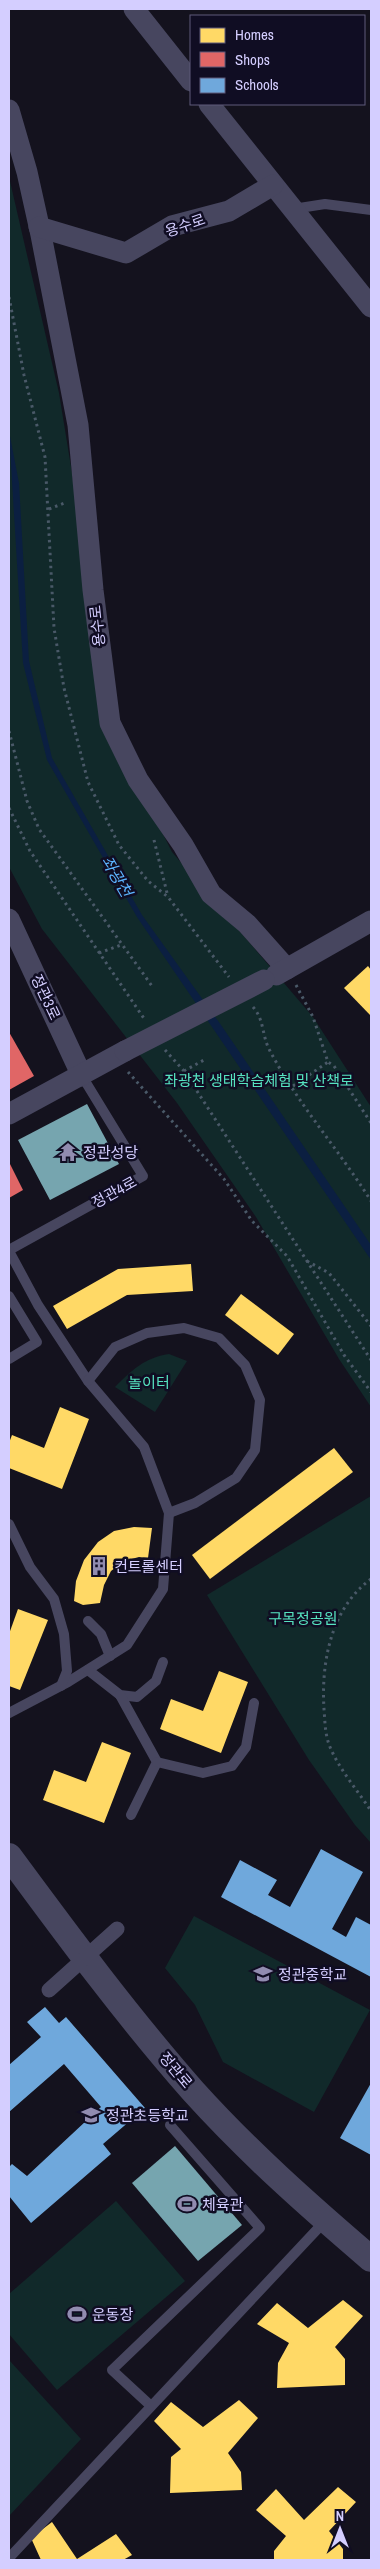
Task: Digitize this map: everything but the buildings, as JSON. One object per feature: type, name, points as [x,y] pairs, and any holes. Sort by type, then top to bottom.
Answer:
[{"type":"street","points":[[134,9],[190,81]]},
{"type":"street","points":[[210,105],[371,307]]},
{"type":"street","name":"용수로","points":[[9,110],[39,226],[78,425],[93,590],[110,723],[138,780],[183,845],[211,894],[247,924],[287,969]]},
{"type":"street","name":"용수로","points":[[39,226],[126,253],[172,226],[229,211],[273,184]]},
{"type":"street","name":"정관3로","points":[[9,919],[82,1076]]},
{"type":"street","points":[[9,1114],[82,1076],[127,1061],[264,980],[371,921]]},
{"type":"street","name":"정관로","points":[[9,1856],[92,1969],[193,2090],[256,2156],[371,2259]]},
{"type":"street","points":[[49,1990],[117,1929]]},
{"type":"lane","points":[[293,209],[325,204],[371,210]]},
{"type":"lane","name":"정관4로","points":[[9,1250],[143,1176],[82,1076]]},
{"type":"lane","points":[[9,1250],[38,1305],[88,1381],[144,1447],[169,1513],[163,1589],[127,1644],[61,1686],[9,1713]]},
{"type":"lane","points":[[9,1296],[37,1342],[9,1359]]},
{"type":"lane","points":[[88,1381],[115,1347],[147,1333],[184,1328],[219,1338],[245,1365],[260,1400],[255,1450],[236,1478],[195,1503],[169,1513]]},
{"type":"lane","points":[[9,1524],[30,1567],[54,1599],[64,1634],[67,1671],[61,1686]]},
{"type":"lane","points":[[88,1621],[100,1634],[110,1656]]},
{"type":"lane","points":[[120,1695],[137,1698],[156,1681],[162,1662]]},
{"type":"lane","points":[[88,1670],[120,1695],[157,1762],[203,1773],[232,1766],[246,1747],[254,1703]]},
{"type":"lane","points":[[131,1815],[157,1762]]},
{"type":"lane","points":[[151,2406],[112,2370],[260,2228],[170,2125]]},
{"type":"lane","points":[[9,2558],[326,2220]]},
{"type":"path","points":[[9,731],[27,801],[39,829],[152,986]]},
{"type":"path","points":[[9,808],[30,852],[147,1023]]},
{"type":"path","points":[[99,953],[121,945]]},
{"type":"path","points":[[287,969],[314,1017],[328,1062],[334,1066],[371,1123]]},
{"type":"path","points":[[163,1046],[184,1071],[371,1360]]},
{"type":"path","points":[[184,1071],[204,1060]]},
{"type":"path","points":[[127,1061],[224,1179],[252,1221],[287,1256],[344,1355],[371,1392]]},
{"type":"path","points":[[293,1086],[328,1062]]},
{"type":"path","points":[[306,1261],[329,1273],[371,1326]]},
{"type":"path","points":[[371,1579],[348,1601],[335,1629],[323,1670],[325,1731],[330,1747],[371,1811]]},
{"type":"green space","name":"좌광천 생태학습체험 및 산책로","points":[[9,177],[59,393],[72,473],[103,714],[172,852],[313,1017],[371,1107],[371,1407],[339,1359],[256,1217],[177,1103],[42,929],[9,867]]},
{"type":"green space","name":"놀이터","points":[[169,1354],[187,1361],[155,1412],[115,1387],[127,1375],[145,1362],[152,1358]]},
{"type":"green space","name":"구목정공원","points":[[371,1496],[371,1843],[355,1825],[309,1760],[207,1595]]},
{"type":"green space","points":[[194,1916],[370,2010],[314,2112],[223,2062],[195,2005],[165,1968]]},
{"type":"green space","name":"운동장","points":[[116,2201],[185,2281],[57,2390],[9,2334],[9,2294]]},
{"type":"green space","points":[[9,2360],[81,2439],[9,2516]]},
{"type":"water","name":"좌광천","points":[[9,431],[19,483],[29,661],[52,758],[142,915],[221,1025],[371,1245],[371,1260],[137,917],[47,760],[23,663]]},
{"type":"place","name":"정관성당","points":[[68,1152]]},
{"type":"place","name":"컨트롤센터","points":[[99,1566]]},
{"type":"place","name":"정관중학교","points":[[263,1974]]},
{"type":"place","name":"정관초등학교","points":[[91,2115]]},
{"type":"place","name":"체육관","points":[[187,2204]]},
{"type":"place","name":"운동장","points":[[77,2314]]}]
